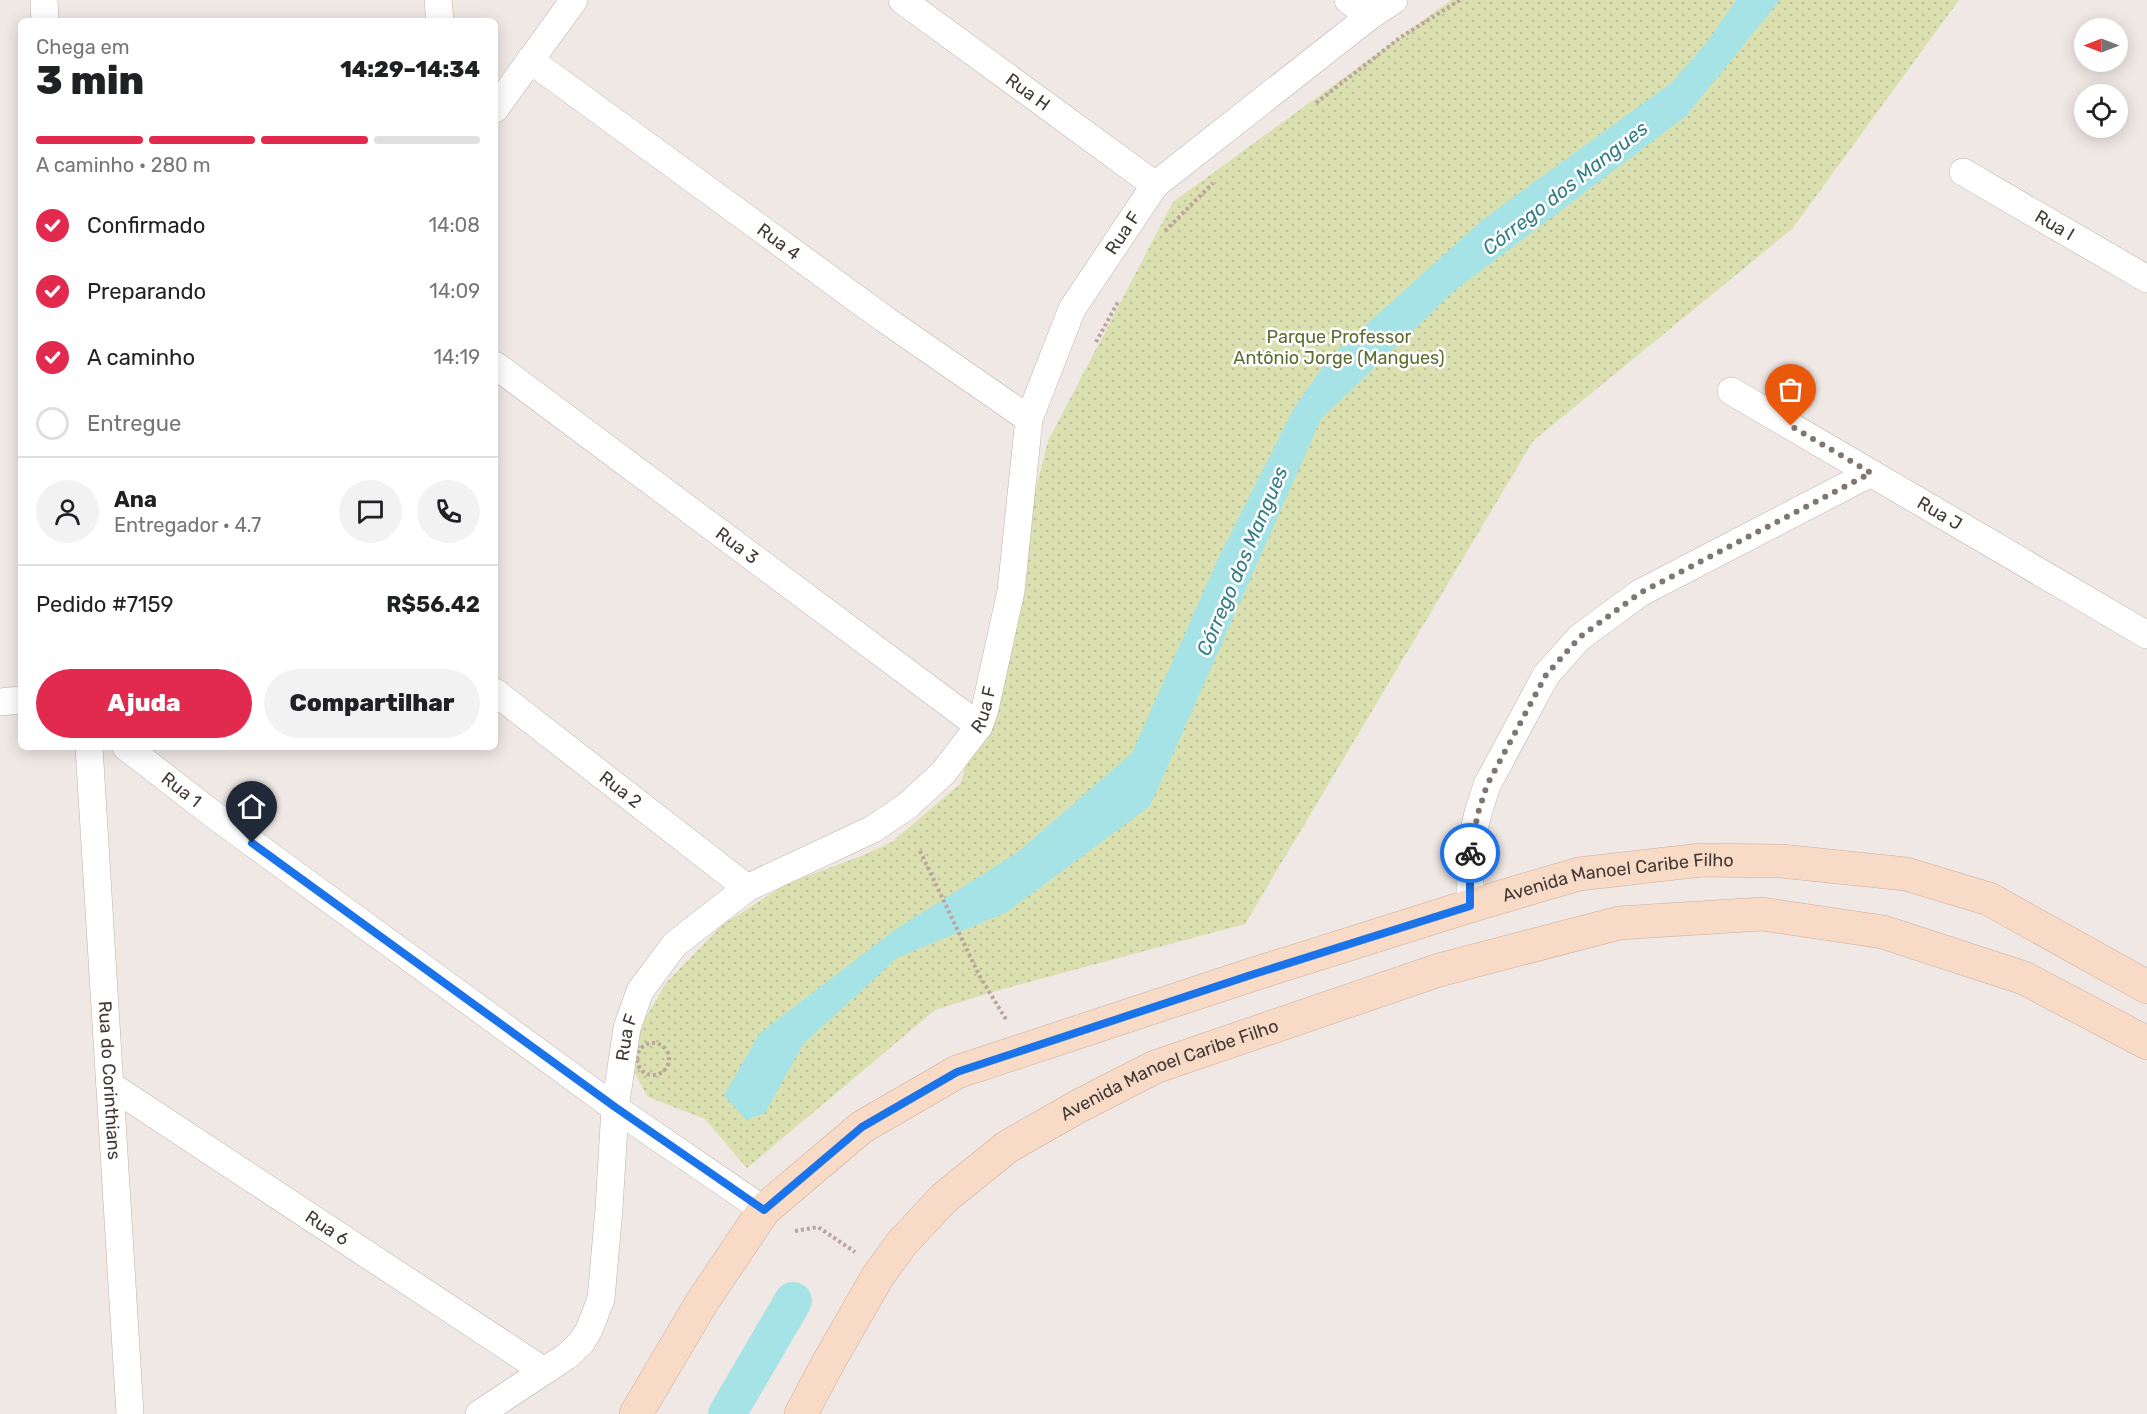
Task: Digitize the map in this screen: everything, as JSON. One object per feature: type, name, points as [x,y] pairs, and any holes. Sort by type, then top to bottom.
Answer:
[{"type":"main road","name":"Avenida Manoel Caribe Filho","points":[[636,1414],[702,1302],[764,1210],[862,1127],[957,1072],[1251,975],[1580,874],[1701,860],[1781,861],[1906,874],[1989,899],[2147,987]]},
{"type":"main road","name":"Avenida Manoel Caribe Filho","points":[[801,1414],[878,1276],[902,1243],[944,1198],[1007,1147],[1077,1107],[1155,1067],[1439,970],[1619,923],[1762,914],[1883,932],[2024,978],[2147,1043]]},
{"type":"street","points":[[44,0],[45,18]]},
{"type":"street","points":[[438,0],[440,18]]},
{"type":"street","points":[[498,105],[574,0]]},
{"type":"street","name":"Rua H","points":[[902,0],[1155,185]]},
{"type":"street","name":"Rua F","points":[[479,1414],[567,1356],[581,1343],[589,1330],[601,1299],[615,1107],[627,1028],[640,991],[675,944],[747,888],[873,829],[907,806],[943,773],[979,726],[985,709],[1011,591],[1029,419],[1072,309],[1155,185],[1359,8],[1394,0]]},
{"type":"street","name":"Rua 4","points":[[530,60],[873,311],[1029,419]]},
{"type":"street","name":"Rua I","points":[[1963,172],[2147,279]]},
{"type":"street","name":"Rua 3","points":[[498,367],[979,726]]},
{"type":"street","name":"Rua J","points":[[1731,391],[2147,635]]},
{"type":"street","points":[[1470,906],[1470,847],[1487,785],[1546,675],[1580,637],[1640,593],[1871,473]]},
{"type":"street","name":"Rua 2","points":[[498,694],[747,888]]},
{"type":"street","points":[[0,702],[18,700]]},
{"type":"street","name":"Rua do Corinthians","points":[[89,750],[130,1414]]},
{"type":"street","name":"Rua 1","points":[[130,750],[214,815],[615,1107],[764,1210]]},
{"type":"street","name":"Rua 6","points":[[110,1085],[544,1371]]},
{"type":"path","points":[[920,851],[979,975],[1025,1050]]},
{"type":"path","points":[[743,1241],[818,1227],[854,1251],[878,1276]]},
{"type":"green space","name":"Parque Professor Antônio Jorge (Mangues)","points":[[1451,0],[1959,0],[1792,229],[1533,441],[1245,924],[996,991],[935,1010],[747,1168],[705,1119],[648,1097],[630,1065],[639,1029],[666,983],[722,925],[788,883],[859,857],[892,842],[961,783],[1048,441],[1173,202]]},
{"type":"water","points":[[1736,0],[1780,0],[1686,116],[1454,291],[1321,419],[1150,806],[1007,912],[897,958],[803,1044],[765,1113],[746,1120],[724,1095],[760,1033],[896,929],[1018,852],[1132,753],[1218,559],[1294,408],[1329,358],[1486,217],[1671,83],[1708,41]]},
{"type":"waterway","name":"Córrego dos Mangues","points":[[727,1414],[793,1301]]},
{"type":"way so far","points":[[1470,853],[1478,813],[1487,785],[1546,675],[1580,637],[1640,593],[1871,473],[1791,426]]},
{"type":"route","points":[[252,843],[615,1107],[764,1210],[862,1127],[957,1072],[1470,906],[1470,853]]}]
